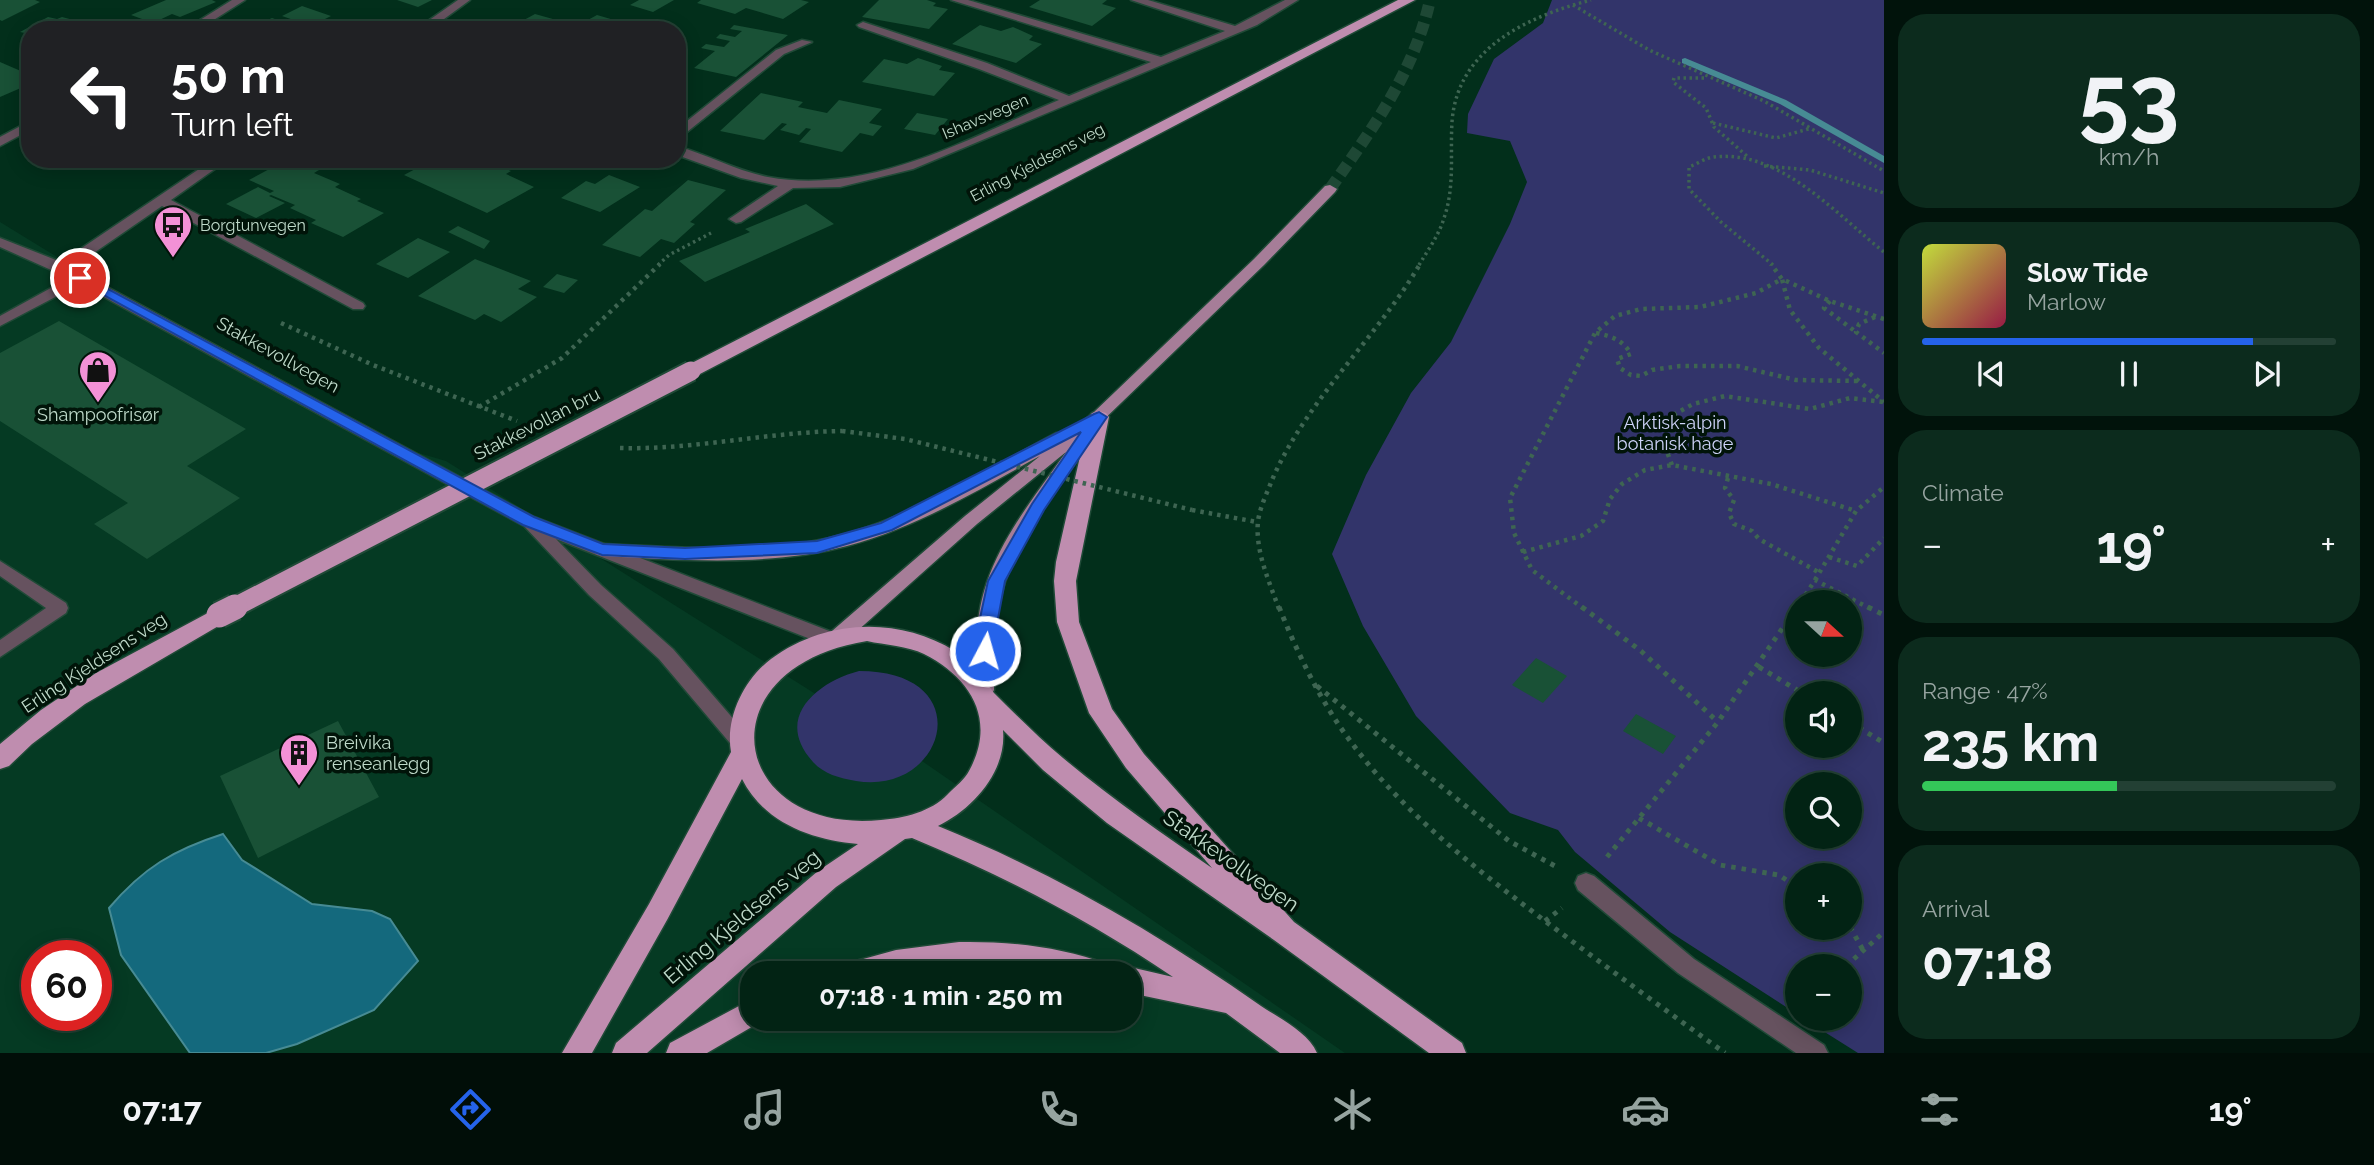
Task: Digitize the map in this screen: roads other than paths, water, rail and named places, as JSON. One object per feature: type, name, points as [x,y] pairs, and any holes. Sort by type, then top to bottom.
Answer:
[{"type":"highway","name":"Erling Kjeldsens veg","points":[[691,371],[1408,0]]},
{"type":"highway","name":"Stakkevollan bru","points":[[219,615],[691,371]]},
{"type":"highway","points":[[1099,417],[1065,581],[1068,622],[1077,654],[1101,713],[1135,761],[1283,931]]},
{"type":"highway","name":"Erling Kjeldsens veg","points":[[0,759],[65,706],[124,668],[219,615]]},
{"type":"highway","points":[[887,634],[923,642],[949,654],[969,670],[986,696],[994,722],[993,743],[987,764],[975,783],[958,801],[937,816],[905,828],[869,834],[848,833],[809,824],[785,812],[765,795],[751,775],[742,748],[743,724],[748,705],[765,679],[789,657],[835,638],[887,634]]},
{"type":"highway","name":"Stakkevollvegen","points":[[986,696],[1052,763],[1116,816],[1283,931],[1452,1053]]},
{"type":"highway","points":[[576,1053],[658,912],[742,748]]},
{"type":"highway","name":"Erling Kjeldsens veg","points":[[626,1053],[827,879],[905,828]]},
{"type":"highway","points":[[905,828],[1034,880],[1110,922],[1236,1003],[1303,1053]]},
{"type":"highway","points":[[910,961],[942,954],[1021,956],[1043,961]]},
{"type":"highway","points":[[1142,983],[1236,1003]]},
{"type":"highway","points":[[680,1053],[740,1019]]},
{"type":"main road","points":[[835,638],[971,520],[1099,417],[1330,189]]},
{"type":"main road","points":[[602,550],[685,554],[817,547],[887,527],[1099,417]]},
{"type":"main road","points":[[986,696],[985,632],[997,581],[1037,508],[1099,417]]},
{"type":"street","points":[[205,21],[240,0]]},
{"type":"street","points":[[434,21],[465,0]]},
{"type":"street","points":[[956,0],[1161,61]]},
{"type":"street","points":[[1136,0],[1235,30]]},
{"type":"street","name":"Ishavsvegen","points":[[686,153],[749,176],[790,184],[838,184],[864,180],[911,166],[1069,100],[1235,30],[1265,12],[1293,0]]},
{"type":"street","points":[[863,25],[984,66],[1069,100]]},
{"type":"street","points":[[686,129],[780,52],[806,41]]},
{"type":"street","points":[[0,142],[21,130]]},
{"type":"street","points":[[62,268],[210,168]]},
{"type":"street","points":[[736,219],[790,184]]},
{"type":"street","points":[[162,200],[358,306]]},
{"type":"street","name":"Stakkevollvegen","points":[[0,242],[62,268],[528,521],[835,638]]},
{"type":"street","points":[[0,323],[80,278]]},
{"type":"street","name":"Stakkevollvegen","points":[[528,521],[595,590],[666,654],[742,748]]},
{"type":"street","points":[[0,566],[60,608],[0,650]]},
{"type":"street","points":[[1586,883],[1686,966],[1816,1053]]},
{"type":"water","points":[[223,834],[242,860],[312,904],[372,911],[390,919],[418,961],[374,1010],[297,1044],[266,1053],[190,1053],[121,955],[109,908],[134,882],[160,862]]},
{"type":"waterway","points":[[1685,61],[1783,102],[1884,160]]},
{"type":"tunnel","points":[[1330,189],[1390,99],[1414,52],[1430,0]]},
{"type":"place","name":"Borgtunvegen","points":[[173,259]]},
{"type":"place","name":"Shampoofrisør","points":[[98,404]]},
{"type":"place","name":"Breivika renseanlegg","points":[[299,787]]},
{"type":"park label","name":"Arktisk-alpin botanisk hage","points":[[1675,433]]}]
